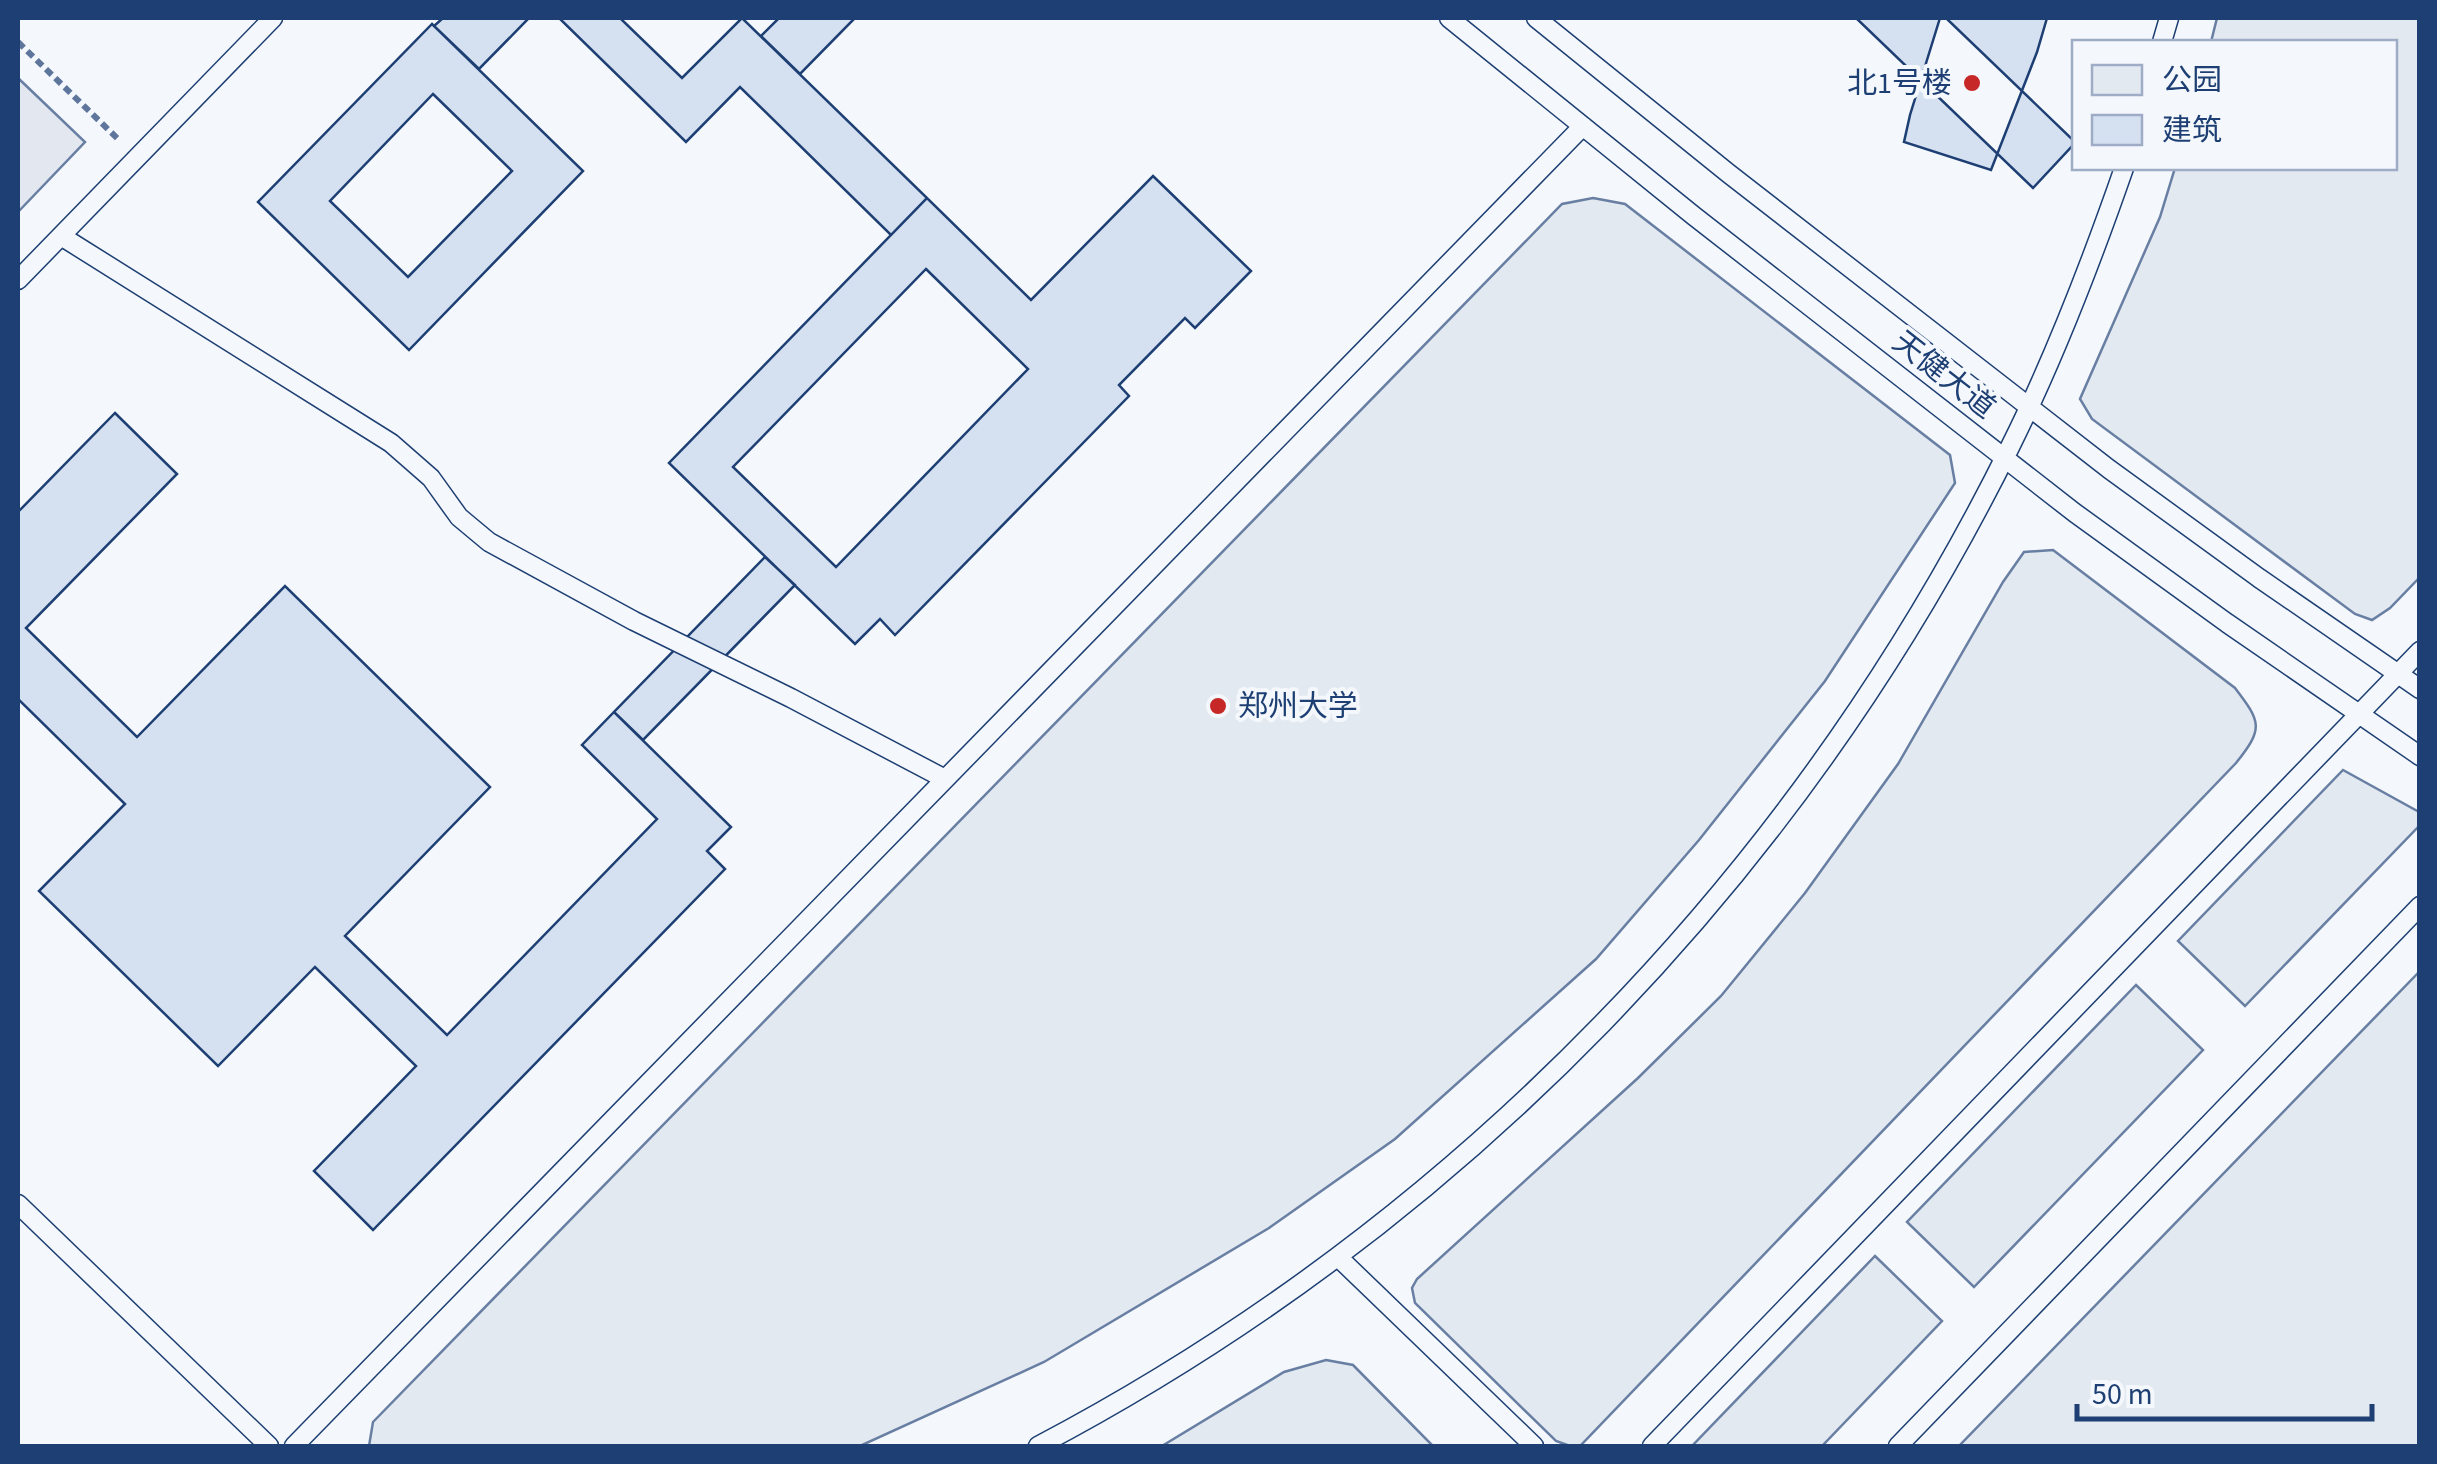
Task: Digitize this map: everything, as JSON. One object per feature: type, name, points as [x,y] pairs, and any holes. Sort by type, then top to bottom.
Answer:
[{"type":"lane","points":[[18,280],[273,18]]},
{"type":"lane","name":"天健大道","points":[[1449,18],[1694,216],[2075,513],[2420,756]]},
{"type":"lane","name":"天健大道","points":[[1536,18],[1728,173],[2109,469],[2420,689]]},
{"type":"lane","points":[[294,1446],[1582,126]]},
{"type":"lane","points":[[1038,1446],[1186,1362],[1281,1299],[1460,1160],[1544,1084],[1700,918],[1772,830],[1839,738],[1900,646],[1956,550],[2029,407],[2096,248],[2123,170]]},
{"type":"lane","points":[[61,236],[390,443],[431,478],[459,517],[488,542],[945,779]]},
{"type":"lane","points":[[1652,1446],[2420,651]]},
{"type":"lane","points":[[1898,1446],[2420,906]]},
{"type":"lane","points":[[18,1204],[269,1446]]},
{"type":"lane","points":[[1338,1257],[1534,1446]]},
{"type":"path","points":[[18,42],[137,157]]},
{"type":"green space","points":[[2217,18],[2419,18],[2419,578],[2390,608],[2372,620],[2355,614],[2092,419],[2080,399],[2160,217],[2174,170],[2397,170],[2397,40],[2212,40]]},
{"type":"green space","points":[[1593,198],[1625,204],[1950,455],[1955,483],[1825,681],[1699,840],[1596,959],[1395,1139],[1269,1228],[1044,1362],[860,1446],[369,1446],[373,1422],[1562,204]]},
{"type":"green space","points":[[2053,550],[2235,688],[2254,717],[2251,741],[2236,763],[1581,1445],[1556,1441],[1415,1303],[1412,1288],[1417,1279],[1638,1078],[1721,996],[1805,893],[1898,764],[2024,552]]},
{"type":"green space","points":[[2343,770],[2419,812],[2419,826],[2245,1006],[2178,941]]},
{"type":"green space","points":[[2419,972],[2419,1446],[1959,1446]]},
{"type":"green space","points":[[2136,985],[2203,1050],[1974,1287],[1907,1222]]},
{"type":"green space","points":[[1875,1256],[1942,1321],[1822,1446],[1692,1446]]},
{"type":"green space","points":[[1326,1360],[1353,1365],[1433,1446],[1162,1446],[1284,1372]]},
{"type":"shaded area","points":[[18,78],[85,142],[18,212]]},
{"type":"building","points":[[443,18],[529,18],[479,69],[434,26]]},
{"type":"building","points":[[559,18],[620,18],[682,78],[742,18],[927,198],[891,235],[740,87],[686,142]]},
{"type":"building","points":[[779,18],[855,18],[800,74],[761,36]]},
{"type":"building","points":[[1856,18],[1946,18],[2072,139],[2072,146],[2033,188]]},
{"type":"building","name":"北1号楼","points":[[1940,18],[2047,18],[1991,170],[1904,142]]},
{"type":"building","points":[[432,24],[583,171],[409,350],[258,202]],"holes":[[[433,94],[512,171],[408,277],[330,201]]]},
{"type":"building","points":[[1153,176],[1251,271],[1195,328],[1185,318],[1119,385],[1129,396],[895,635],[880,619],[855,644],[669,463],[927,198],[1031,300]],"holes":[[[926,269],[1028,369],[836,567],[733,467]]]},
{"type":"building","points":[[115,413],[177,474],[26,628],[137,737],[285,586],[490,787],[345,936],[447,1035],[657,819],[582,745],[614,712],[731,827],[707,851],[725,869],[373,1230],[314,1171],[416,1066],[315,967],[218,1066],[39,891],[125,804],[18,699],[18,512]]},
{"type":"building","points":[[765,557],[795,585],[643,740],[614,712]]},
{"type":"place","name":"北1号楼","points":[[1972,83]]},
{"type":"place","name":"郑州大学","points":[[1218,706]]}]
